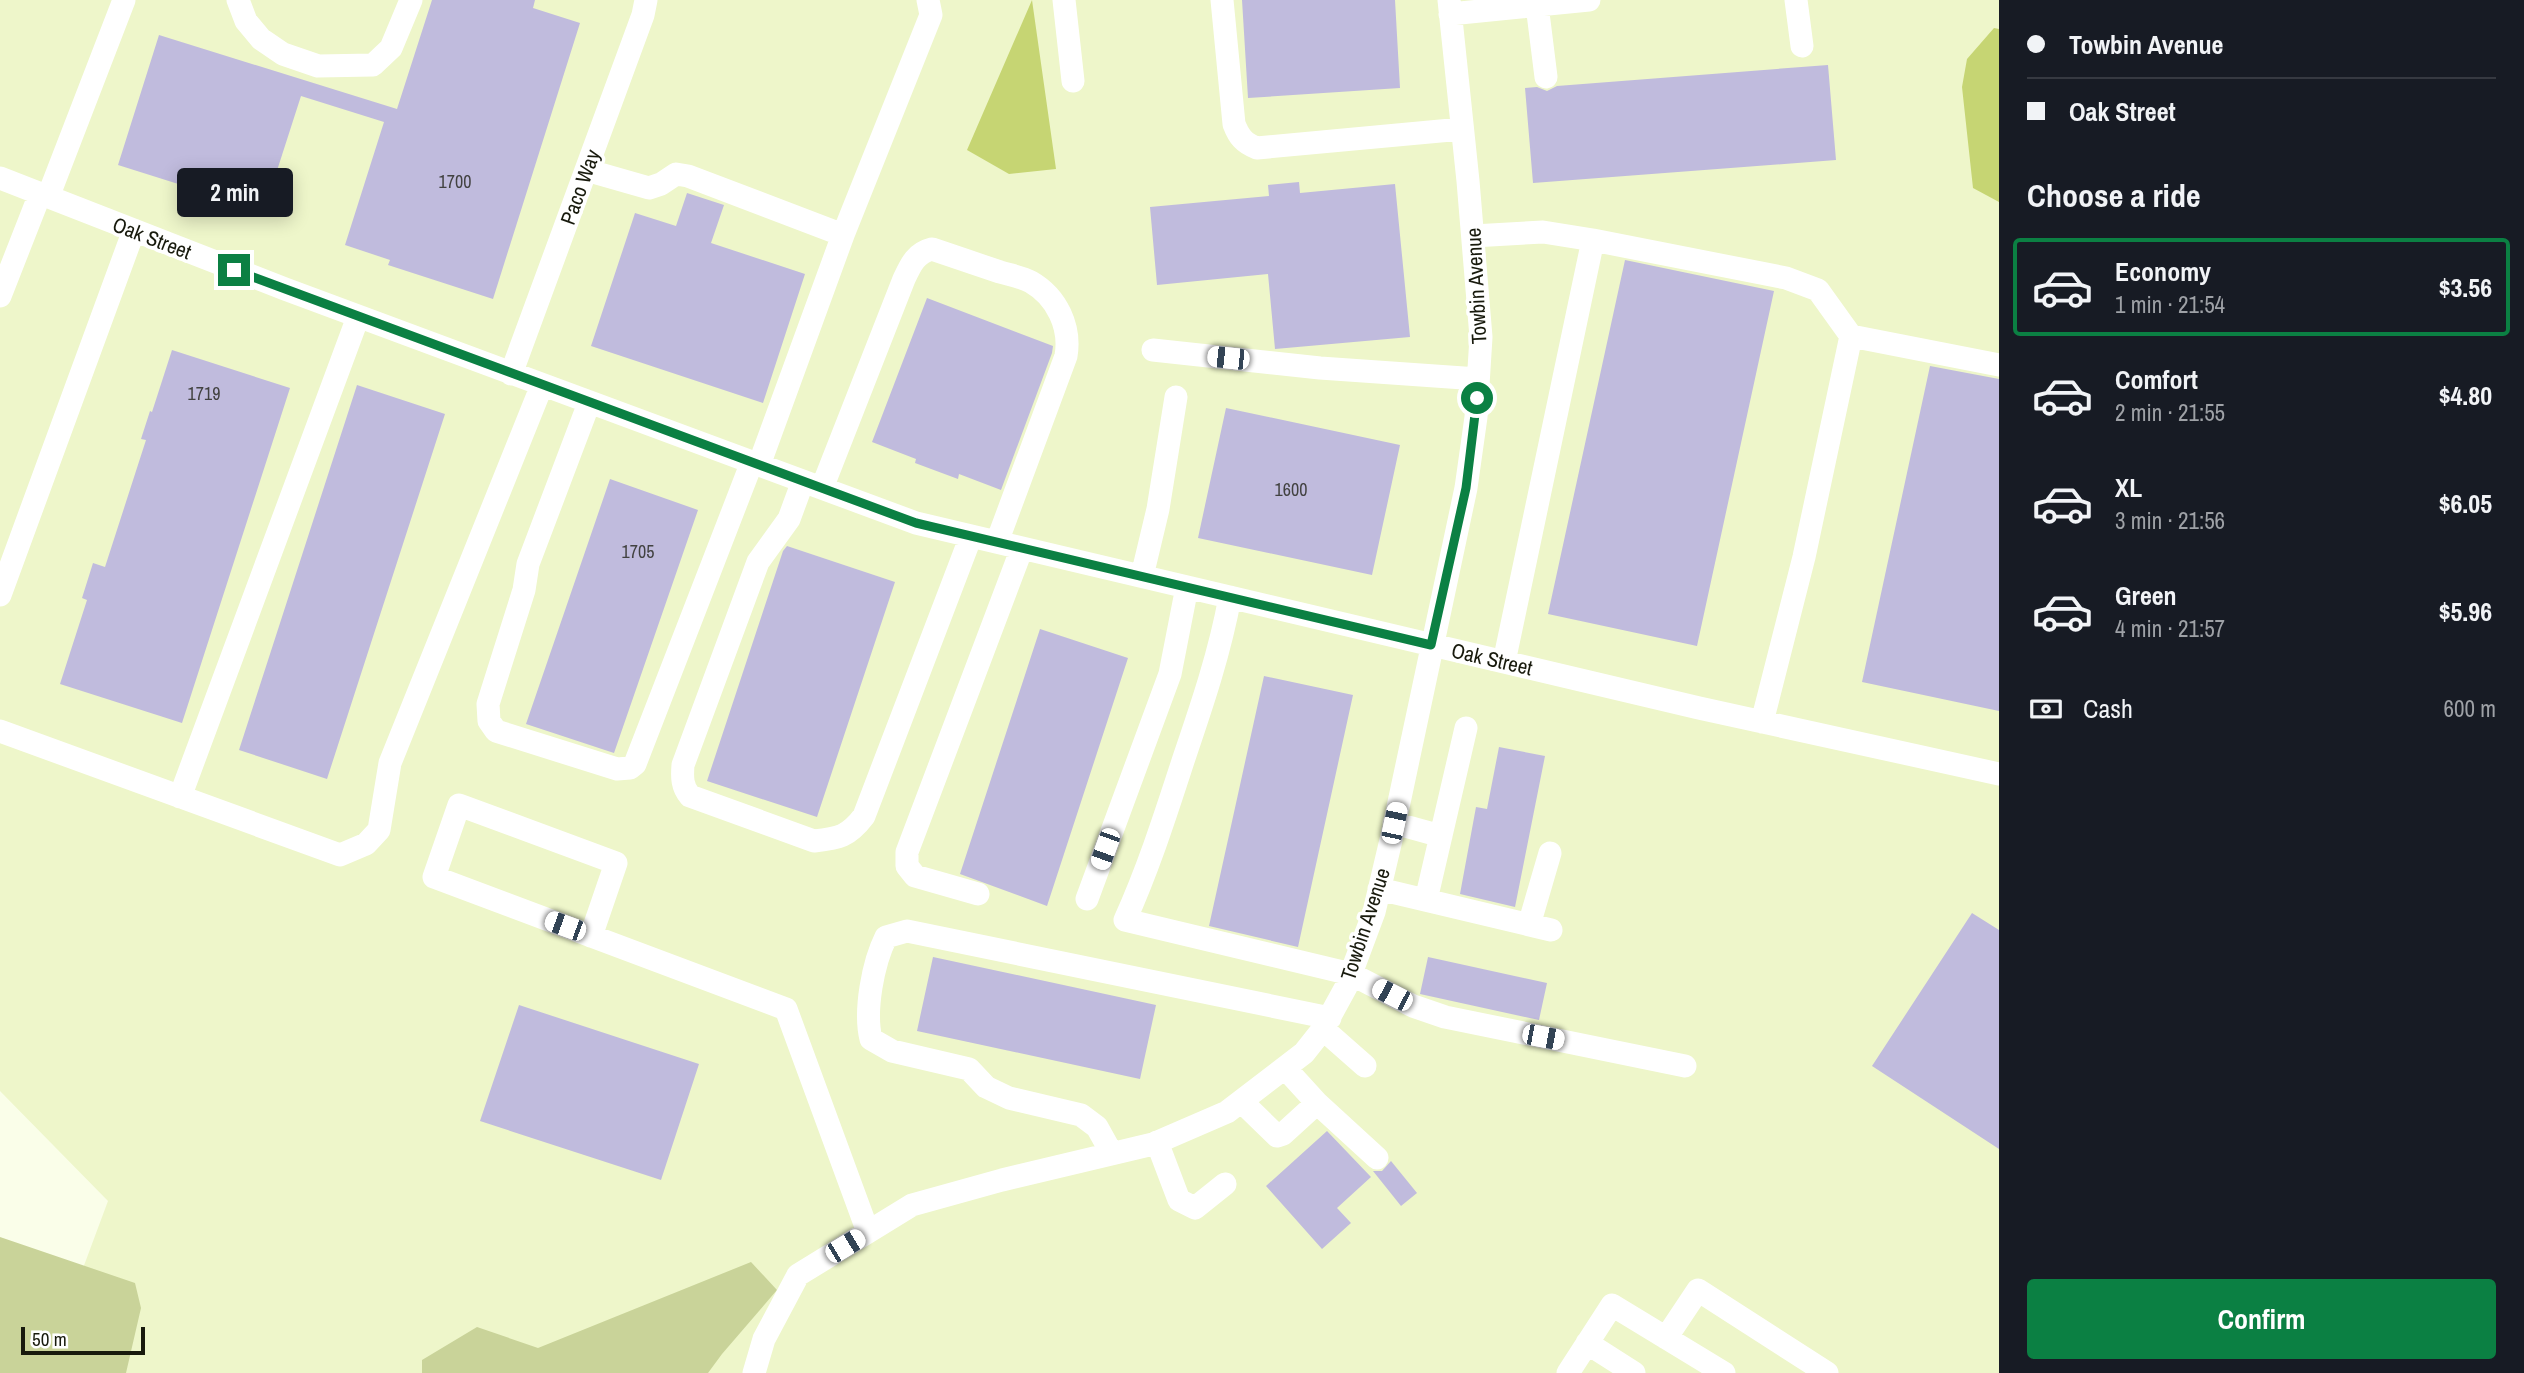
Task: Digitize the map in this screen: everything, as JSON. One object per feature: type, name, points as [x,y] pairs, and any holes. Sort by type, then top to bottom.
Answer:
[{"type":"street","points":[[0,296],[124,0]]},
{"type":"street","points":[[238,0],[246,21],[261,39],[283,54],[318,66],[373,65],[391,48],[411,0]]},
{"type":"street","name":"Paco Way","points":[[510,374],[643,15],[646,0]]},
{"type":"street","points":[[589,403],[528,564],[524,590],[488,704],[489,721],[496,731],[617,769],[630,768],[635,764],[756,464],[843,235],[931,15],[928,0]]},
{"type":"street","points":[[1064,0],[1073,81]]},
{"type":"street","points":[[1222,0],[1234,124],[1237,134],[1246,144],[1257,148],[1462,129]]},
{"type":"street","points":[[1450,7],[1537,5],[1589,0]]},
{"type":"street","points":[[1796,0],[1802,46]]},
{"type":"street","points":[[1537,5],[1546,77]]},
{"type":"street","name":"Towbin Avenue","points":[[754,1373],[764,1339],[797,1275],[912,1205],[1157,1142],[1196,1128],[1227,1112],[1286,1069],[1304,1053],[1326,1024],[1351,974],[1374,912],[1466,488],[1476,417],[1481,337],[1450,7]]},
{"type":"street","points":[[586,170],[649,188],[676,174],[688,176],[843,235]]},
{"type":"street","name":"Oak Street","points":[[0,178],[358,317],[916,523],[1762,722],[1999,774]]},
{"type":"street","points":[[0,595],[134,230]]},
{"type":"street","points":[[1473,236],[1543,232],[1786,278],[1818,290],[1851,336],[1999,365]]},
{"type":"street","points":[[1504,662],[1593,240]]},
{"type":"street","points":[[971,536],[864,817],[851,833],[814,841],[690,796],[685,791],[683,765],[758,562],[812,485],[913,260],[922,252],[932,249],[1031,282],[1060,312],[1066,326],[1066,356],[997,542]]},
{"type":"street","points":[[180,797],[358,317]]},
{"type":"street","points":[[1762,722],[1804,557],[1851,336]]},
{"type":"street","points":[[1153,350],[1320,368],[1478,379]]},
{"type":"street","points":[[0,731],[340,855],[366,844],[379,830],[390,763],[542,386]]},
{"type":"street","points":[[1142,576],[1158,509],[1176,397]]},
{"type":"street","points":[[978,894],[915,876],[907,866],[907,852],[1022,548]]},
{"type":"street","points":[[1087,899],[1170,674],[1187,587]]},
{"type":"street","points":[[1230,597],[1224,633],[1205,697],[1147,869],[1125,920],[1351,974],[1413,1006],[1445,1017],[1685,1066]]},
{"type":"street","points":[[1426,900],[1466,728]]},
{"type":"street","points":[[591,936],[616,863],[459,805],[434,877],[591,936],[786,1009],[868,1232]]},
{"type":"street","points":[[1394,823],[1441,836]]},
{"type":"street","points":[[1379,889],[1540,928],[1550,853]]},
{"type":"street","points":[[1112,1154],[1097,1127],[1081,1115],[1009,1098],[986,1087],[969,1069],[892,1051],[871,1039],[867,1024],[878,954],[886,937],[907,931],[1326,1024],[1365,1066]]},
{"type":"street","points":[[1286,1069],[1317,1103],[1377,1158]]},
{"type":"street","points":[[1242,1102],[1277,1136],[1283,1134],[1317,1103]]},
{"type":"street","points":[[1157,1142],[1179,1200],[1195,1208],[1225,1184]]},
{"type":"street","points":[[1666,1338],[1698,1290],[1828,1373]]},
{"type":"street","points":[[1568,1373],[1612,1305],[1724,1373]]},
{"type":"street","points":[[1587,1343],[1634,1373]]},
{"type":"shaded area","points":[[0,0],[1999,0],[1999,1373],[44,1373],[108,1201],[0,1091]]},
{"type":"shaded area","points":[[1032,0],[1056,169],[1009,174],[967,150]]},
{"type":"shaded area","points":[[1994,28],[1999,29],[1999,202],[1973,188],[1962,87],[1967,59]]},
{"type":"shaded area","points":[[0,1237],[135,1283],[141,1308],[126,1373],[0,1373]]},
{"type":"shaded area","points":[[751,1262],[777,1290],[708,1373],[422,1373],[422,1360],[477,1327],[538,1348]]},
{"type":"building","points":[[432,0],[535,0],[533,8],[580,23],[493,299],[388,265],[390,260],[345,245],[384,122],[301,96],[264,211],[118,165],[159,35],[397,109]]},
{"type":"building","points":[[1242,0],[1395,0],[1400,88],[1248,98]]},
{"type":"building","points":[[1828,65],[1836,160],[1533,183],[1525,88],[1537,87],[1547,91],[1557,86]]},
{"type":"building","points":[[1299,182],[1300,193],[1395,184],[1410,337],[1275,349],[1268,274],[1157,285],[1150,207],[1269,196],[1268,185]]},
{"type":"building","points":[[687,193],[724,205],[711,243],[805,274],[763,403],[591,346],[635,213],[676,226]]},
{"type":"building","points":[[1625,260],[1774,291],[1697,646],[1548,614]]},
{"type":"building","points":[[927,298],[1053,346],[1001,490],[959,474],[958,479],[915,463],[916,459],[872,442]]},
{"type":"building","points":[[172,350],[290,388],[182,723],[60,684],[87,600],[82,598],[93,563],[105,567],[146,440],[141,439]]},
{"type":"building","points":[[1930,366],[1999,379],[1999,711],[1862,682]]},
{"type":"building","points":[[357,385],[445,414],[327,779],[239,750]]},
{"type":"building","points":[[1226,408],[1400,445],[1372,575],[1198,538]]},
{"type":"building","points":[[610,479],[698,510],[614,753],[526,724]]},
{"type":"building","points":[[787,546],[895,582],[817,817],[707,781],[783,551]]},
{"type":"building","points":[[1040,629],[1128,658],[1047,906],[960,874]]},
{"type":"building","points":[[1264,676],[1353,695],[1298,947],[1209,926]]},
{"type":"building","points":[[1499,747],[1545,756],[1515,907],[1460,894],[1476,807],[1487,809]]},
{"type":"building","points":[[1972,913],[1999,930],[1999,1149],[1872,1066]]},
{"type":"building","points":[[933,957],[1156,1005],[1140,1079],[917,1031]]},
{"type":"building","points":[[1428,957],[1547,983],[1539,1020],[1420,994]]},
{"type":"building","points":[[519,1005],[699,1064],[661,1180],[480,1121]]},
{"type":"building","points":[[1327,1131],[1371,1177],[1337,1208],[1351,1223],[1322,1249],[1266,1186]]},
{"type":"building","points":[[1391,1161],[1417,1193],[1401,1206],[1373,1171],[1382,1171]]},
{"type":"route","points":[[234,270],[916,523],[1431,645],[1466,488],[1477,398]]}]
